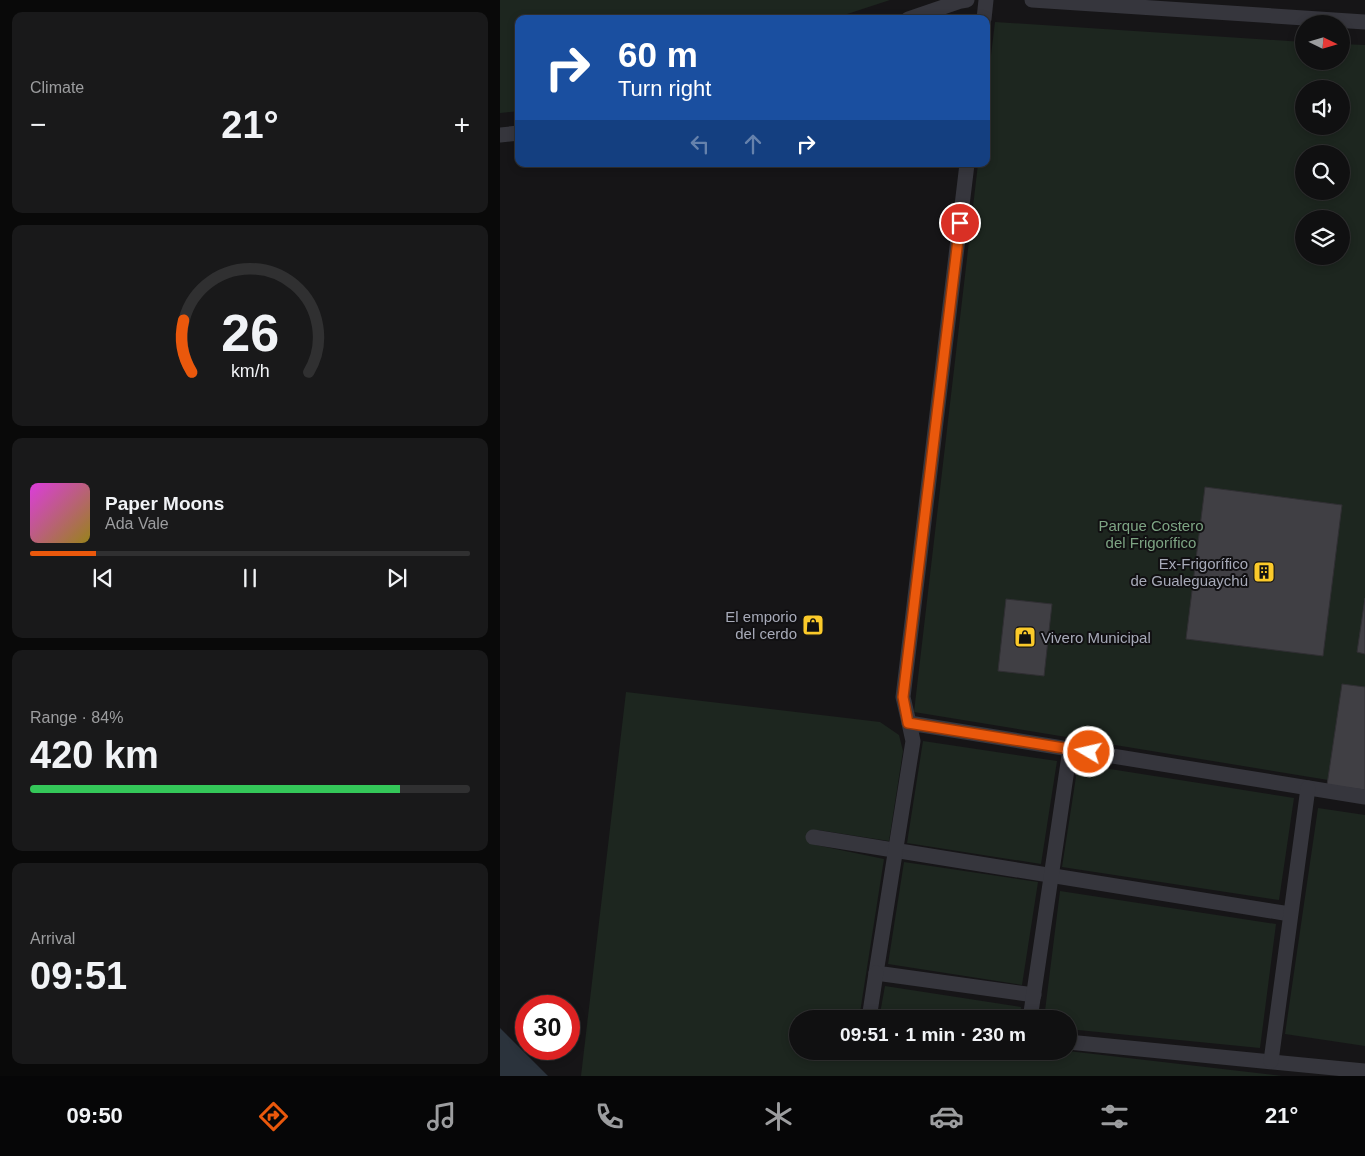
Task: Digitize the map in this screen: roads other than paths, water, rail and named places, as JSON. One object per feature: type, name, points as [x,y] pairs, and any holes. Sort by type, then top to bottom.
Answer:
[{"type":"street","points":[[920,15],[967,0]]},
{"type":"street","points":[[984,15],[986,0]]},
{"type":"street","points":[[1032,0],[1365,22]]},
{"type":"street","points":[[500,135],[515,133]]},
{"type":"street","points":[[870,1010],[913,741],[903,697],[967,167]]},
{"type":"street","points":[[908,723],[1365,797]]},
{"type":"street","points":[[1032,1010],[1070,749]]},
{"type":"street","points":[[1271,1062],[1308,788]]},
{"type":"street","points":[[813,837],[1290,914]]},
{"type":"street","points":[[876,973],[1034,995]]},
{"type":"street","points":[[1077,1043],[1365,1070]]},
{"type":"place","name":"Ex-Frigorífico de Gualeguaychú","points":[[1264,572]]},
{"type":"place","name":"El emporio del cerdo","points":[[813,625]]},
{"type":"place","name":"Vivero Municipal","points":[[1025,637]]},
{"type":"park label","name":"Parque Costero del Frigorífico","points":[[1151,534]]}]
